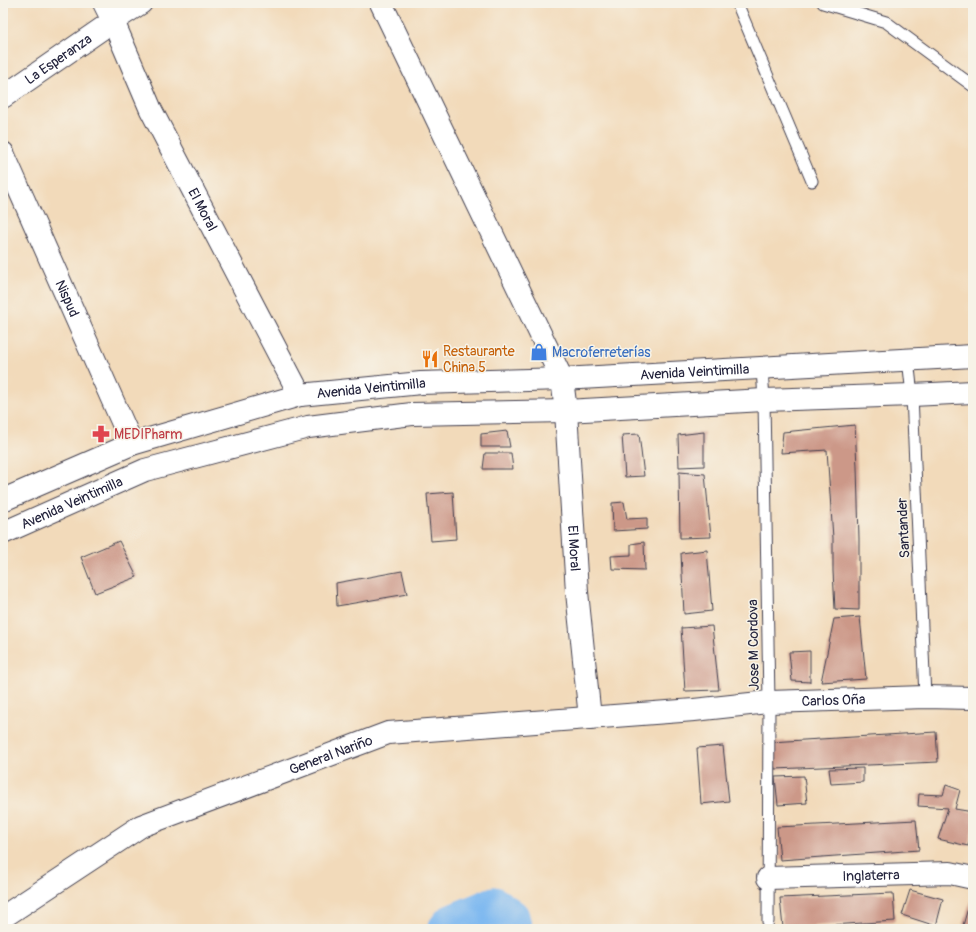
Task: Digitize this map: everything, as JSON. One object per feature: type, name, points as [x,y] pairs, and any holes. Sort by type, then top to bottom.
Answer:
[{"type":"street","name":"La Esperanza","points":[[3,97],[109,12],[141,3]]},
{"type":"street","name":"El Moral","points":[[381,3],[562,379],[566,411],[577,592],[590,718]]},
{"type":"street","name":"El Moral","points":[[109,12],[151,110],[300,395]]},
{"type":"street","name":"Nispud","points":[[3,154],[132,444]]},
{"type":"street","name":"Avenida Veintimilla","points":[[3,500],[132,444],[300,395],[421,383],[562,379],[973,356]]},
{"type":"street","name":"Avenida Veintimilla","points":[[3,533],[146,470],[308,427],[412,414],[566,411],[764,400],[973,392]]},
{"type":"street","name":"Carlos Oña","points":[[694,710],[769,702],[925,697],[973,698]]},
{"type":"street","name":"General Nariño","points":[[3,917],[141,826],[388,733],[694,710]]},
{"type":"street","name":"Inglaterra","points":[[768,878],[950,874],[973,878]]},
{"type":"lane","points":[[737,3],[812,181]]},
{"type":"lane","points":[[823,3],[886,22],[973,86]]},
{"type":"lane","name":"Santander","points":[[908,359],[912,395],[925,697]]},
{"type":"lane","name":"Jose M Cordova","points":[[762,368],[764,400],[769,702],[768,922]]},
{"type":"building","points":[[855,425],[859,539],[859,610],[835,609],[833,538],[827,450],[781,453],[783,432]]},
{"type":"building","points":[[507,431],[510,447],[481,447],[481,434]]},
{"type":"building","points":[[704,432],[704,466],[679,467],[678,435]]},
{"type":"building","points":[[639,434],[644,476],[625,477],[622,435]]},
{"type":"building","points":[[485,453],[511,453],[513,469],[483,469]]},
{"type":"building","points":[[679,472],[705,474],[711,537],[680,538]]},
{"type":"building","points":[[453,492],[456,539],[431,541],[427,494]]},
{"type":"building","points":[[624,502],[627,519],[647,518],[647,529],[613,531],[612,503]]},
{"type":"building","points":[[119,541],[137,577],[95,593],[81,557]]},
{"type":"building","points":[[644,542],[645,570],[612,569],[611,556],[631,555],[631,544]]},
{"type":"building","points":[[707,550],[712,611],[684,614],[681,553]]},
{"type":"building","points":[[402,571],[407,594],[337,606],[336,583]]},
{"type":"building","points":[[860,617],[866,679],[821,682],[834,619]]},
{"type":"building","points":[[712,626],[719,690],[685,691],[681,628]]},
{"type":"building","points":[[810,651],[810,682],[792,681],[789,652]]},
{"type":"building","points":[[936,732],[938,762],[775,769],[771,742]]},
{"type":"building","points":[[723,746],[729,801],[701,804],[697,748]]},
{"type":"building","points":[[863,768],[863,782],[831,784],[829,769]]},
{"type":"building","points":[[804,776],[807,803],[778,805],[775,777]]},
{"type":"building","points":[[946,785],[960,790],[955,809],[973,812],[973,827],[968,846],[938,839],[948,808],[918,806],[919,794],[943,795]]},
{"type":"building","points":[[916,820],[919,850],[780,860],[777,827]]},
{"type":"building","points":[[910,890],[943,899],[936,926],[902,915]]},
{"type":"building","points":[[893,893],[895,921],[783,928],[780,898]]},
{"type":"building","points":[[970,901],[973,902],[973,929],[962,929]]},
{"type":"waterway","points":[[446,929],[451,923],[494,905],[511,917],[514,929]]},
{"type":"place","name":"Macroferreterías","points":[[539,352]]},
{"type":"place","name":"Restaurante China 5","points":[[430,359]]},
{"type":"place","name":"MEDIPharm","points":[[101,434]]}]
